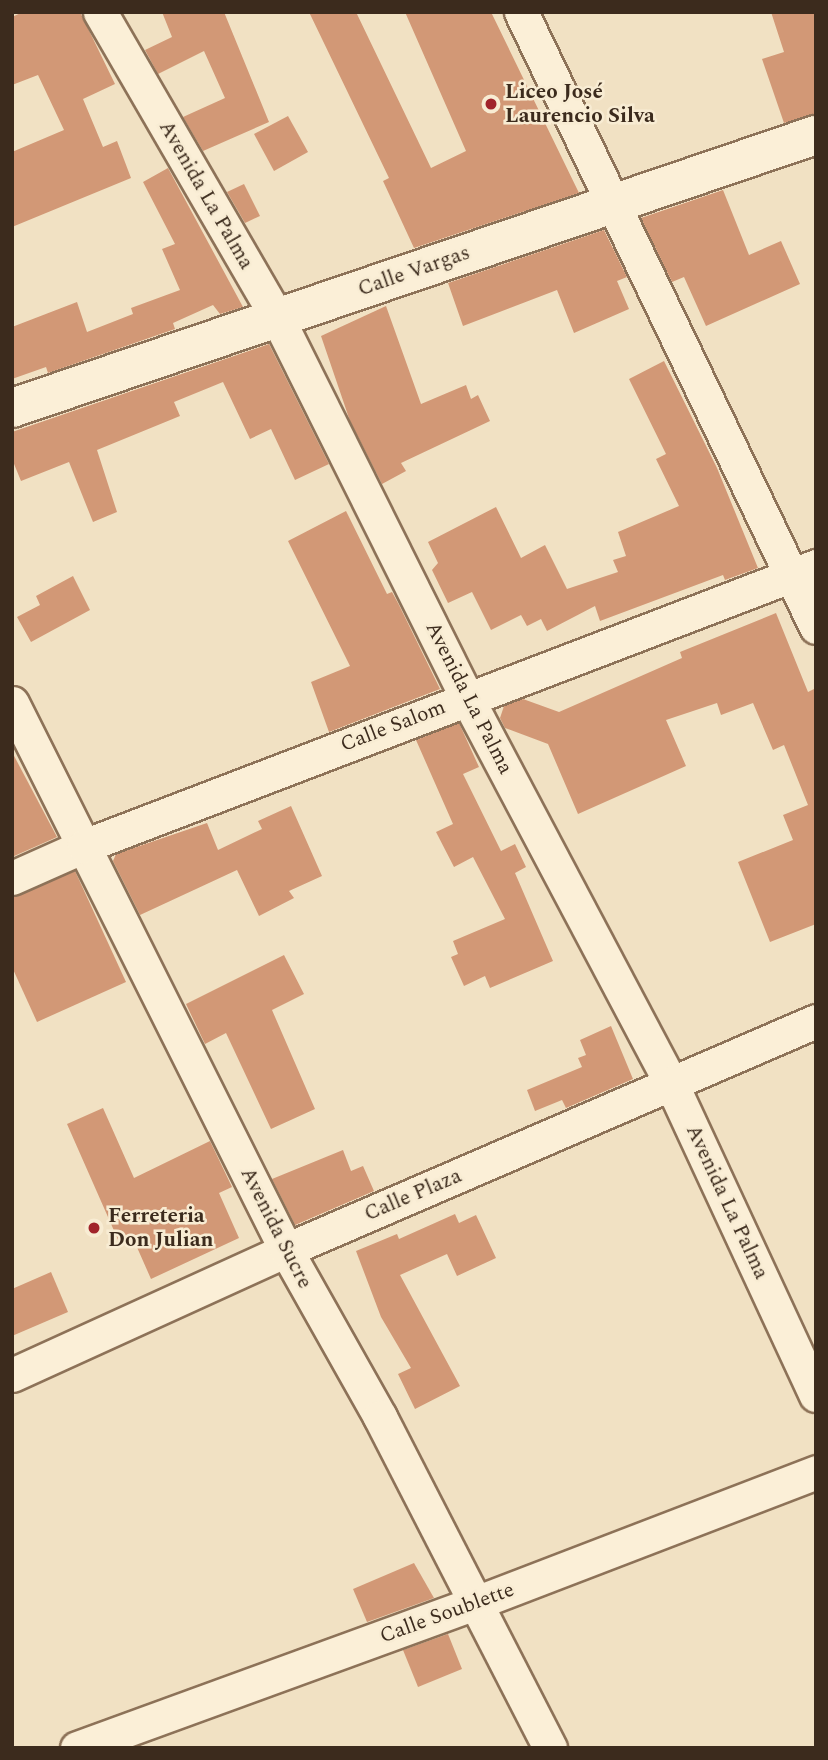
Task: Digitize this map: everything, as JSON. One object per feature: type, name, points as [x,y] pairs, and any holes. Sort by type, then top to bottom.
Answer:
[{"type":"street","name":"Avenida La Palma","points":[[100,12],[277,317],[467,698],[671,1083],[816,1395]]},
{"type":"street","points":[[521,12],[612,204],[804,570],[816,626]]},
{"type":"street","name":"Calle Vargas","points":[[12,408],[816,135]]},
{"type":"street","name":"Calle Salom","points":[[12,878],[85,846],[804,570]]},
{"type":"street","name":"Avenida Sucre","points":[[12,703],[286,1250],[380,1417],[473,1604],[550,1748]]},
{"type":"street","name":"Calle Plaza","points":[[12,1375],[286,1250],[816,1021]]},
{"type":"street","name":"Calle Soublette","points":[[77,1748],[473,1604],[816,1472]]},
{"type":"building","points":[[23,12],[80,12],[115,84],[83,99],[103,147],[117,141],[131,178],[12,227],[12,152],[64,130],[38,75],[12,85],[12,17]]},
{"type":"building","points":[[162,12],[224,12],[269,122],[203,151],[183,117],[225,98],[204,51],[158,74],[145,50],[172,37]]},
{"type":"building","points":[[309,12],[356,12],[431,168],[466,151],[405,12],[491,12],[579,193],[414,248],[383,181],[389,178]]},
{"type":"building","points":[[771,12],[816,12],[816,114],[784,123],[762,59],[784,52]]},
{"type":"building","points":[[288,116],[308,152],[274,171],[254,134]]},
{"type":"building","points":[[168,168],[243,307],[220,314],[213,305],[173,323],[175,329],[48,373],[46,367],[12,379],[12,327],[77,302],[87,332],[133,314],[131,308],[180,290],[162,249],[175,244],[143,182]]},
{"type":"building","points":[[244,184],[260,216],[245,223],[227,192]]},
{"type":"building","points":[[723,190],[749,255],[781,241],[800,284],[706,326],[684,277],[672,282],[641,218]]},
{"type":"building","points":[[604,230],[627,277],[617,281],[629,309],[574,333],[557,290],[463,326],[448,283]]},
{"type":"building","points":[[386,306],[421,404],[466,385],[471,399],[478,395],[490,421],[401,463],[406,471],[382,484],[350,421],[321,336]]},
{"type":"building","points":[[269,344],[329,464],[295,480],[271,429],[250,439],[223,382],[174,402],[180,416],[97,450],[117,512],[93,522],[69,462],[21,481],[12,459],[12,432]]},
{"type":"building","points":[[664,361],[717,468],[758,568],[725,580],[723,575],[600,621],[595,606],[547,631],[541,619],[527,626],[521,615],[491,630],[472,592],[448,603],[432,570],[438,563],[428,542],[496,507],[521,558],[545,545],[567,589],[618,572],[613,560],[626,556],[618,532],[679,506],[656,459],[666,454],[629,379]]},
{"type":"building","points":[[346,511],[387,594],[392,592],[399,605],[440,689],[329,732],[311,682],[350,666],[288,541]]},
{"type":"building","points":[[73,576],[90,610],[31,642],[17,617],[40,605],[36,596]]},
{"type":"building","points":[[776,613],[808,692],[816,688],[816,924],[770,942],[738,862],[793,840],[783,815],[808,805],[784,745],[773,750],[753,703],[721,715],[717,703],[666,720],[686,766],[578,814],[548,744],[505,728],[500,718],[504,706],[523,699],[559,712],[682,658],[680,652]]},
{"type":"building","points":[[459,723],[479,767],[463,774],[501,851],[515,844],[526,867],[515,873],[553,961],[490,988],[485,976],[464,986],[451,957],[458,954],[453,941],[505,919],[473,857],[454,867],[436,832],[453,824],[416,740]]},
{"type":"building","points":[[12,752],[57,837],[12,857]]},
{"type":"building","points":[[291,806],[322,876],[289,891],[294,898],[259,916],[237,870],[140,915],[113,861],[116,854],[207,823],[218,850],[262,829],[258,821]]},
{"type":"building","points":[[75,871],[126,982],[37,1022],[12,967],[12,897]]},
{"type":"building","points":[[284,955],[304,994],[272,1010],[315,1109],[271,1129],[226,1033],[205,1044],[186,1004]]},
{"type":"building","points":[[611,1026],[633,1079],[566,1108],[562,1100],[535,1111],[527,1090],[582,1067],[578,1058],[586,1055],[580,1040]]},
{"type":"building","points":[[103,1108],[134,1178],[210,1141],[232,1187],[219,1193],[239,1238],[151,1279],[132,1236],[119,1242],[67,1124]]},
{"type":"building","points":[[343,1150],[351,1171],[363,1166],[374,1191],[295,1225],[272,1179]]},
{"type":"building","points":[[455,1214],[459,1223],[476,1215],[496,1258],[457,1276],[447,1254],[400,1275],[460,1386],[415,1409],[398,1374],[411,1368],[381,1317],[356,1251],[397,1234],[399,1239]]},
{"type":"building","points":[[51,1272],[68,1312],[12,1336],[12,1289]]},
{"type":"building","points":[[414,1563],[434,1598],[367,1622],[353,1589]]},
{"type":"building","points":[[448,1634],[462,1669],[418,1687],[403,1650]]},
{"type":"place","name":"Liceo José Laurencio Silva","points":[[491,104]]},
{"type":"place","name":"Ferreteria Don Julian","points":[[94,1228]]}]
